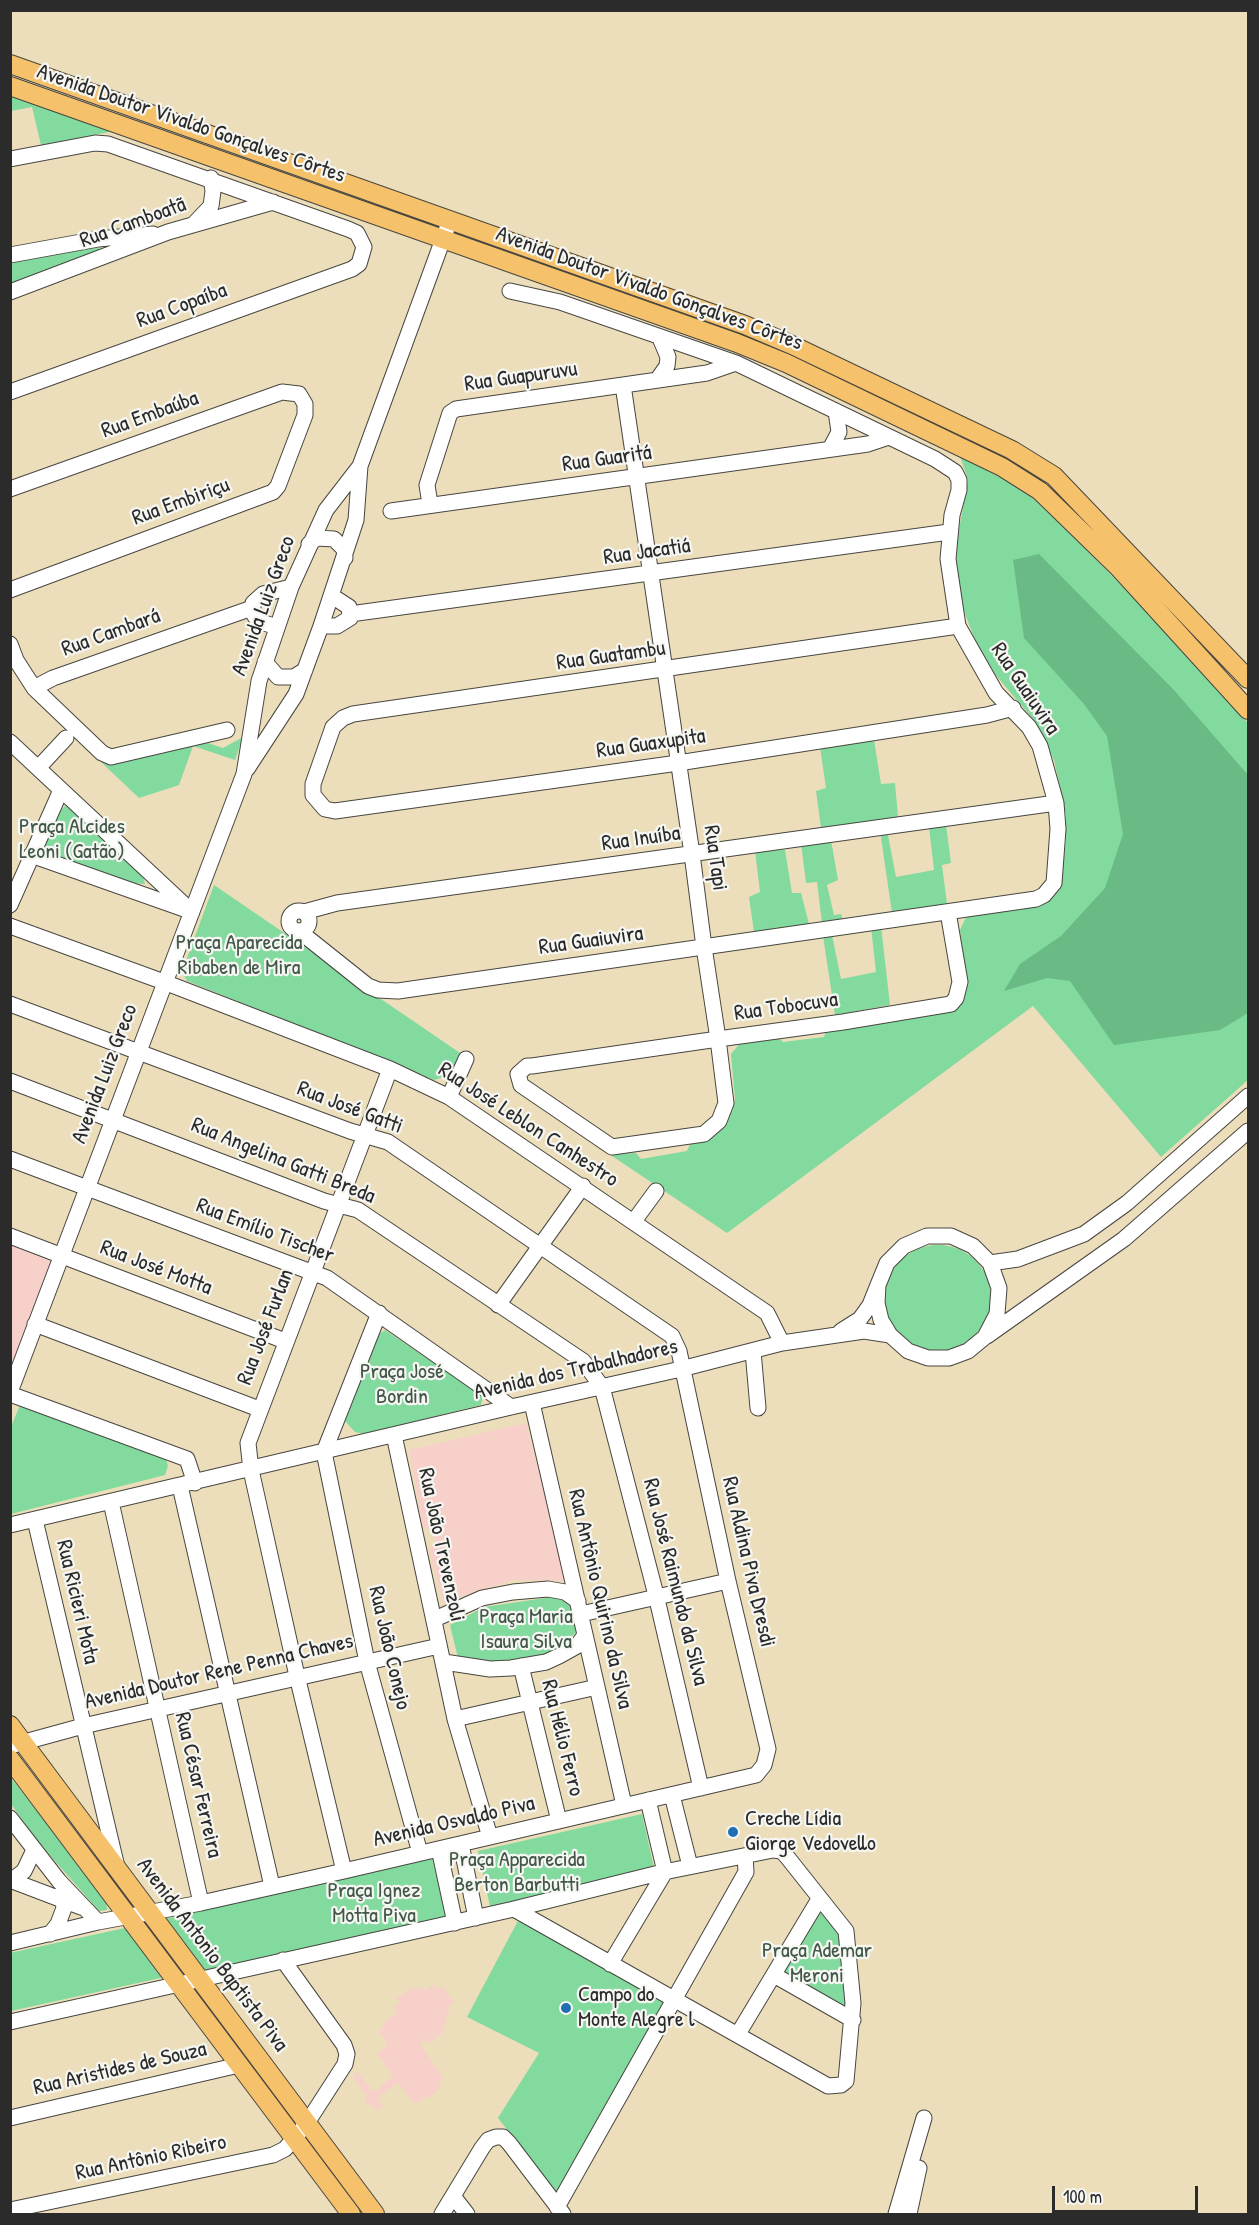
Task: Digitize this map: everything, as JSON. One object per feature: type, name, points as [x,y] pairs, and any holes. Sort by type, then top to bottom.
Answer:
[{"type":"main road","name":"Avenida Doutor Vivaldo Gonçalves Côrtes","points":[[10,64],[745,325],[792,345],[1012,450],[1054,476],[1248,679]]},
{"type":"main road","name":"Avenida Doutor Vivaldo Gonçalves Côrtes","points":[[10,86],[737,343],[786,363],[1002,467],[1040,491],[1118,567],[1248,710]]},
{"type":"main road","name":"Avenida Antonio Baptista Piva","points":[[11,1723],[17,1745],[118,1869],[148,1913],[375,2214]]},
{"type":"main road","name":"Avenida Antonio Baptista Piva","points":[[10,1759],[351,2214]]},
{"type":"street","points":[[10,159],[95,143],[108,144],[211,178],[273,202]]},
{"type":"street","points":[[193,225],[211,206],[213,191],[211,178]]},
{"type":"street","name":"Rua Camboatã","points":[[10,291],[105,258],[168,232],[273,202]]},
{"type":"street","name":"Rua Copaíba","points":[[10,392],[352,269],[364,251],[357,233],[273,202]]},
{"type":"street","name":"Avenida Luiz Greco","points":[[244,774],[296,694],[321,627],[356,520],[360,466],[450,220]]},
{"type":"street","points":[[10,255],[99,238],[168,232]]},
{"type":"street","points":[[99,238],[105,258]]},
{"type":"street","name":"Rua Guaiuvira","points":[[299,931],[368,986],[386,992],[1036,899],[1044,895],[1053,883],[1056,870],[1056,803],[1040,747],[1029,727],[996,693],[958,626],[948,559],[949,532],[959,480],[948,465],[736,363],[560,302],[510,291]]},
{"type":"street","points":[[657,380],[667,366],[668,357],[660,338]]},
{"type":"street","name":"Rua Guapuruvu","points":[[430,504],[427,485],[450,413],[456,409],[707,372],[736,363]]},
{"type":"street","name":"Rua Tapi","points":[[526,1088],[612,1147],[704,1134],[719,1121],[726,1103],[666,671],[623,385]]},
{"type":"street","name":"Rua Embaúba","points":[[10,489],[282,392],[294,392],[303,398]]},
{"type":"street","name":"Rua Embiriçu","points":[[10,590],[273,492],[279,486],[305,415],[303,398]]},
{"type":"street","points":[[830,449],[840,432],[836,411]]},
{"type":"street","name":"Rua Guaritá","points":[[391,511],[868,444],[889,437]]},
{"type":"street","name":"Avenida Luiz Greco","points":[[10,1393],[86,1186],[244,774],[259,681],[291,587],[326,510],[360,466]]},
{"type":"street","name":"Rua Jacatiá","points":[[321,627],[345,623],[350,614],[949,532]]},
{"type":"street","points":[[309,544],[317,538],[334,539],[344,549],[345,558]]},
{"type":"street","name":"Rua Cambará","points":[[34,688],[53,678],[252,608],[259,596],[291,587]]},
{"type":"street","points":[[332,596],[346,605],[350,614]]},
{"type":"street","points":[[252,608],[258,621],[277,627]]},
{"type":"street","name":"Rua Guatambu","points":[[312,784],[333,728],[343,718],[353,714],[666,671],[958,626]]},
{"type":"street","points":[[10,644],[16,660],[34,688],[102,753],[111,757],[226,730]]},
{"type":"street","points":[[265,662],[278,677],[294,677],[305,670]]},
{"type":"street","name":"Rua Guaxupita","points":[[312,784],[313,795],[317,803],[325,809],[335,811],[678,763],[987,715],[1013,708]]},
{"type":"street","points":[[39,767],[66,738]]},
{"type":"street","points":[[10,742],[192,912]]},
{"type":"street","points":[[10,905],[61,790]]},
{"type":"street","name":"Rua Inuíba","points":[[299,931],[309,923],[304,912],[337,903],[1056,803]]},
{"type":"street","points":[[32,855],[192,912]]},
{"type":"street","points":[[132,889],[147,890],[153,884],[153,876]]},
{"type":"street","name":"Rua Tobocuva","points":[[526,1088],[535,1086],[540,1078],[532,1066],[951,1004],[956,998],[960,982],[948,912]]},
{"type":"street","name":"Rua José Leblon Canhestro","points":[[10,926],[164,982],[390,1069],[449,1097],[767,1313],[782,1343]]},
{"type":"street","name":"Rua José Gatti","points":[[10,1004],[366,1136],[388,1142],[672,1336],[679,1351],[681,1370]]},
{"type":"street","points":[[449,1097],[466,1059]]},
{"type":"street","name":"Rua José Furlan","points":[[345,1871],[297,1676],[251,1470],[248,1443],[390,1069]]},
{"type":"street","name":"Rua Angelina Gatti Breda","points":[[10,1081],[339,1205],[358,1210],[583,1361],[602,1387]]},
{"type":"street","points":[[990,1263],[1018,1259],[1084,1234],[1127,1203],[1248,1096]]},
{"type":"street","points":[[985,1337],[997,1314],[999,1288],[990,1263],[973,1246],[951,1236],[927,1236],[904,1246],[887,1263],[878,1285],[877,1303],[881,1320],[890,1335],[908,1351],[928,1358],[949,1358],[968,1351],[1124,1239],[1248,1131]]},
{"type":"street","name":"Rua Emílio Tischer","points":[[10,1159],[327,1278],[511,1407]]},
{"type":"street","points":[[498,1305],[582,1186]]},
{"type":"street","points":[[634,1221],[656,1191]]},
{"type":"street","name":"Rua José Motta","points":[[10,1236],[285,1341]]},
{"type":"street","name":"Avenida dos Trabalhadores","points":[[836,1334],[860,1319],[870,1305],[878,1285]]},
{"type":"street","points":[[324,1452],[379,1313]]},
{"type":"street","points":[[35,1324],[259,1409]]},
{"type":"street","name":"Avenida dos Trabalhadores","points":[[10,1525],[511,1407],[681,1370],[782,1343],[864,1331],[890,1335]]},
{"type":"street","points":[[753,1351],[758,1408]]},
{"type":"street","name":"Rua Aldina Piva Dresdi","points":[[681,1370],[768,1749],[764,1765]]},
{"type":"street","name":"Rua José Raimundo da Silva","points":[[602,1387],[656,1595],[700,1788]]},
{"type":"street","points":[[10,1393],[187,1459],[187,1484],[228,1695],[272,1886]]},
{"type":"street","name":"Rua Antônio Quirino da Silva","points":[[532,1403],[624,1805]]},
{"type":"street","name":"Rua João Trevenzoli","points":[[394,1435],[455,1719],[490,1837]]},
{"type":"street","name":"Rua João Conejo","points":[[324,1452],[367,1662],[420,1853]]},
{"type":"street","name":"Rua César Ferreira","points":[[111,1502],[201,1902]]},
{"type":"street","name":"Rua Ricieri Mota","points":[[35,1520],[118,1869]]},
{"type":"street","points":[[435,1619],[482,1598],[513,1592],[548,1588],[565,1592],[579,1607],[728,1581]]},
{"type":"street","points":[[444,1662],[490,1669],[522,1666],[559,1656],[577,1646],[585,1635]]},
{"type":"street","name":"Avenida Doutor Rene Penna Chaves","points":[[17,1745],[83,1726],[228,1695],[297,1676],[439,1646]]},
{"type":"street","name":"Rua Hélio Ferro","points":[[522,1666],[559,1821]]},
{"type":"street","points":[[455,1719],[597,1687]]},
{"type":"street","name":"Avenida Osvaldo Piva","points":[[129,1917],[345,1871],[756,1775],[764,1765]]},
{"type":"street","points":[[672,1795],[690,1866]]},
{"type":"street","points":[[610,1964],[665,1872],[648,1800]]},
{"type":"street","points":[[10,1818],[59,1881],[98,1922]]},
{"type":"street","points":[[461,1844],[476,1918]]},
{"type":"street","points":[[439,1849],[455,1923]]},
{"type":"street","points":[[11,1880],[24,1871],[34,1850]]},
{"type":"street","points":[[10,2022],[455,1923],[690,1866],[782,1851],[846,1931],[854,2003],[849,2075],[841,2085],[828,2086],[514,1909]]},
{"type":"street","points":[[441,2214],[488,2140],[503,2137],[560,2211],[746,1872],[745,1856]]},
{"type":"street","points":[[11,1880],[83,1908]]},
{"type":"street","points":[[50,1934],[58,1924],[64,1901],[59,1881]]},
{"type":"street","points":[[738,2034],[819,1899]]},
{"type":"street","points":[[10,1943],[129,1917]]},
{"type":"street","name":"Rua Antônio Ribeiro","points":[[10,2210],[273,2155],[285,2149],[307,2122],[345,2064],[347,2054],[344,2045],[283,1960]]},
{"type":"street","points":[[774,1975],[853,2020]]},
{"type":"street","name":"Rua Aristides de Souza","points":[[10,2118],[239,2065]]},
{"type":"street","points":[[896,2214],[924,2118],[921,2159],[909,2214]]},
{"type":"street","points":[[453,2196],[467,2214]]},
{"type":"shaded area","points":[[11,1243],[52,1259],[11,1367]]},
{"type":"shaded area","points":[[526,1423],[567,1581],[515,1580],[460,1597],[444,1605],[429,1550],[435,1543],[433,1529],[423,1528],[409,1450]]},
{"type":"shaded area","points":[[432,1985],[437,1989],[442,1986],[454,2004],[447,2006],[450,2012],[444,2017],[448,2022],[442,2025],[445,2031],[429,2043],[426,2039],[420,2044],[444,2079],[438,2084],[441,2088],[427,2099],[425,2097],[415,2104],[398,2083],[377,2098],[383,2106],[377,2111],[371,2104],[367,2105],[364,2099],[367,2097],[352,2076],[357,2071],[373,2092],[393,2077],[378,2053],[388,2044],[379,2031],[384,2027],[382,2024],[397,2013],[394,2007],[400,2003],[396,1998],[413,1988],[417,1990],[421,1987],[424,1991]]},
{"type":"green space","points":[[11,95],[115,131],[41,145],[32,107],[11,111]]},
{"type":"green space","points":[[98,246],[100,250],[11,284],[11,260]]},
{"type":"green space","points":[[960,456],[1005,480],[1040,503],[1133,597],[1248,723],[1248,1080],[1161,1157],[1033,1006],[727,1233],[609,1154],[636,1153],[641,1159],[687,1151],[690,1144],[710,1139],[716,1134],[732,1111],[735,1099],[731,1054],[741,1042],[777,1036],[783,1042],[824,1037],[827,1029],[961,1002],[967,988],[960,930],[965,919],[969,916],[1042,904],[1061,879],[1066,842],[1066,815],[1054,760],[1034,720],[993,672],[976,643],[964,611],[957,579],[956,546],[968,480]]},
{"type":"green space","points":[[1039,554],[1173,689],[1248,775],[1248,1013],[1220,1030],[1114,1045],[1070,981],[1047,978],[1004,991],[1020,964],[1061,936],[1105,888],[1123,834],[1107,736],[1084,704],[1024,638],[1013,560]]},
{"type":"green space","points":[[243,737],[235,760],[193,746],[179,785],[139,798],[101,762],[126,762],[193,738],[223,748]]},
{"type":"green space","points":[[874,740],[881,784],[895,783],[898,817],[821,828],[816,791],[826,788],[820,747]]},
{"type":"green space","name":"Praça Alcides Leoni (Gatão)","points":[[66,805],[143,876],[145,884],[132,883],[56,858],[44,850],[44,843],[58,813]]},
{"type":"green space","points":[[946,825],[951,863],[942,865],[947,904],[892,913],[880,831],[887,830],[896,877],[934,870],[929,827]]},
{"type":"green space","points":[[831,840],[838,880],[827,885],[834,915],[841,914],[843,920],[822,923],[817,882],[806,883],[801,843]]},
{"type":"green space","points":[[785,850],[792,893],[801,893],[809,924],[754,932],[749,897],[760,892],[755,851]]},
{"type":"green space","name":"Praça Aparecida Ribaben de Mira","points":[[214,885],[463,1055],[450,1075],[434,1080],[187,981],[183,974],[184,966]]},
{"type":"green space","points":[[881,926],[890,1005],[835,1015],[823,936],[832,935],[841,979],[876,972],[871,927]]},
{"type":"green space","points":[[938,1245],[958,1249],[975,1261],[987,1278],[991,1298],[987,1318],[975,1335],[958,1347],[938,1351],[918,1347],[901,1335],[889,1318],[885,1298],[889,1278],[901,1261],[918,1249]]},
{"type":"green space","name":"Praça José Bordin","points":[[385,1330],[483,1396],[481,1405],[364,1434],[355,1432],[345,1421],[379,1334]]},
{"type":"green space","points":[[20,1405],[165,1455],[168,1466],[165,1475],[11,1514],[10,1429]]},
{"type":"green space","name":"Praça Maria Isaura Silva","points":[[552,1597],[573,1604],[576,1632],[555,1655],[498,1664],[458,1658],[450,1625],[484,1607]]},
{"type":"green space","points":[[10,1777],[106,1898],[107,1910],[99,1911],[39,1843],[11,1804]]},
{"type":"green space","name":"Praça Apparecida Berton Barbutti","points":[[642,1814],[654,1868],[491,1911],[478,1851]]},
{"type":"green space","name":"Praça Ignez Motta Piva","points":[[432,1858],[448,1919],[206,1973],[165,1919]]},
{"type":"green space","name":"Praça Ademar Meroni","points":[[821,1906],[841,1931],[848,2013],[780,1974]]},
{"type":"green space","points":[[520,1917],[668,2001],[557,2194],[498,2118],[539,2053],[467,2017]]},
{"type":"green space","points":[[125,1928],[165,1977],[11,2011],[10,1953]]},
{"type":"place","name":"Creche Lídia Giorge Vedovello","points":[[733,1832]]},
{"type":"place","name":"Campo do Monte Alegre l","points":[[566,2008]]}]
